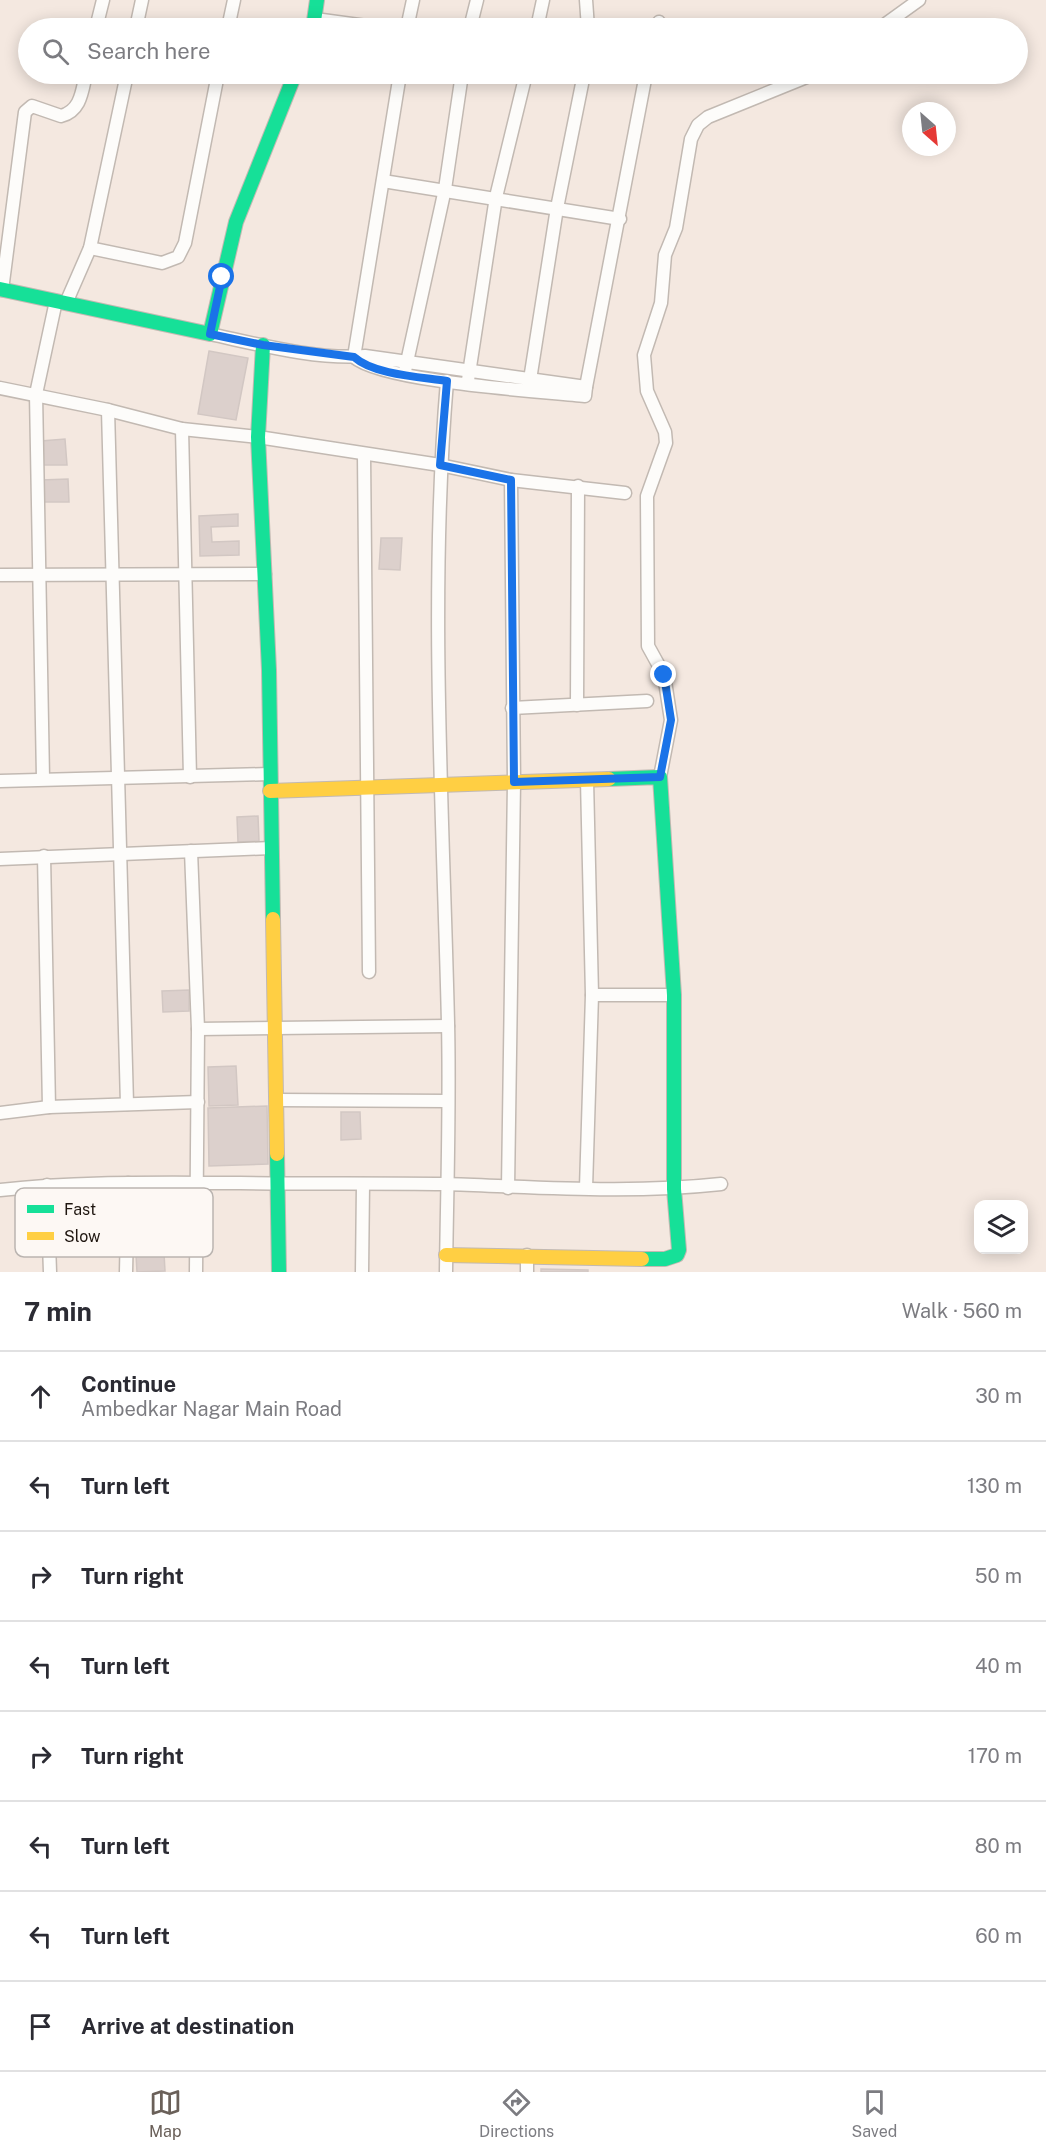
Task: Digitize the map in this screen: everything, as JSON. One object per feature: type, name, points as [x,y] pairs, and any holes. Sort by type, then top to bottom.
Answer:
[{"type":"street","points":[[98,18],[103,0]]},
{"type":"street","points":[[138,18],[142,0]]},
{"type":"street","points":[[230,18],[234,0]]},
{"type":"street","points":[[315,18],[317,0]]},
{"type":"street","points":[[409,18],[413,0]]},
{"type":"street","points":[[472,18],[477,0]]},
{"type":"street","points":[[539,18],[543,0]]},
{"type":"street","points":[[586,0],[587,18]]},
{"type":"street","points":[[893,18],[919,0]]},
{"type":"street","points":[[84,84],[79,103],[71,112],[61,116],[32,106],[25,112],[1,290],[263,345],[354,357],[362,364],[530,385],[585,396],[644,84]]},
{"type":"street","points":[[43,778],[36,394],[61,302],[90,248],[125,84]]},
{"type":"street","points":[[90,248],[162,263],[178,257],[184,243],[216,84]]},
{"type":"street","points":[[210,334],[236,222],[291,84]]},
{"type":"street","points":[[354,357],[398,84]]},
{"type":"street","points":[[405,369],[446,189],[461,84]]},
{"type":"street","points":[[468,378],[496,197],[524,84]]},
{"type":"street","points":[[530,385],[557,208],[582,84]]},
{"type":"street","points":[[446,1255],[671,1258],[679,1250],[674,1189],[674,995],[660,777],[671,720],[664,675],[648,646],[648,496],[666,443],[664,432],[647,391],[644,355],[661,303],[665,255],[676,228],[684,166],[691,139],[698,125],[708,117],[789,84]]},
{"type":"street","points":[[383,181],[496,197],[620,219]]},
{"type":"street","points":[[263,345],[258,437],[272,848],[278,1100],[279,1272]]},
{"type":"street","points":[[405,369],[447,381],[468,378]]},
{"type":"street","points":[[446,1272],[448,1026],[440,784],[440,465],[447,381]]},
{"type":"street","points":[[0,388],[108,410],[182,429],[258,437],[440,465],[511,480],[625,493]]},
{"type":"street","points":[[108,410],[127,1104]]},
{"type":"street","points":[[182,429],[190,777]]},
{"type":"street","points":[[364,455],[369,972]]},
{"type":"street","points":[[508,1188],[514,782],[511,480]]},
{"type":"street","points":[[577,705],[578,486]]},
{"type":"street","points":[[0,575],[264,574]]},
{"type":"street","points":[[512,708],[647,701]]},
{"type":"street","points":[[0,781],[43,778],[270,774]]},
{"type":"street","points":[[270,791],[660,777]]},
{"type":"street","points":[[586,1188],[592,995],[587,780]]},
{"type":"street","points":[[0,859],[272,848]]},
{"type":"street","points":[[192,851],[198,1029],[195,1188]]},
{"type":"street","points":[[44,856],[49,1107]]},
{"type":"street","points":[[592,995],[674,995]]},
{"type":"street","points":[[198,1029],[448,1026]]},
{"type":"street","points":[[278,1100],[447,1101]]},
{"type":"street","points":[[0,1113],[49,1107],[198,1102]]},
{"type":"street","points":[[128,1183],[128,1188]]},
{"type":"street","points":[[19,1188],[47,1185],[195,1183],[446,1184],[508,1188],[674,1189],[721,1184]]},
{"type":"street","points":[[363,1184],[363,1272]]},
{"type":"street","points":[[0,1190],[15,1188]]},
{"type":"street","points":[[527,1255],[527,1272]]},
{"type":"street","points":[[49,1257],[50,1272]]},
{"type":"street","points":[[126,1257],[126,1272]]},
{"type":"building","points":[[209,351],[248,358],[236,420],[198,414]]},
{"type":"building","points":[[65,439],[67,465],[42,465],[41,441]]},
{"type":"building","points":[[68,479],[69,502],[43,502],[41,480]]},
{"type":"building","points":[[238,514],[238,526],[211,527],[212,542],[239,541],[239,555],[200,556],[199,516]]},
{"type":"building","points":[[381,538],[402,538],[400,570],[379,569]]},
{"type":"building","points":[[258,816],[259,841],[238,842],[237,817]]},
{"type":"building","points":[[189,990],[189,1011],[163,1012],[162,991]]},
{"type":"building","points":[[236,1066],[238,1105],[209,1106],[208,1067]]},
{"type":"building","points":[[267,1106],[268,1164],[209,1166],[208,1108]]},
{"type":"building","points":[[341,1112],[360,1112],[361,1139],[341,1140]]},
{"type":"building","points":[[136,1257],[164,1257],[165,1271],[137,1272]]},
{"type":"building","points":[[541,1269],[588,1270],[588,1272],[541,1272]]},
{"type":"traffic: fast","points":[[314,18],[317,0]]},
{"type":"traffic: fast","points":[[0,289],[210,334],[236,222],[291,84]]},
{"type":"traffic: fast","points":[[263,345],[258,437],[269,670],[273,919]]},
{"type":"traffic: fast","points":[[609,779],[660,777],[674,995],[674,1189],[679,1250],[677,1255],[665,1259],[642,1259]]},
{"type":"traffic: fast","points":[[277,1154],[279,1272]]},
{"type":"traffic: slow","points":[[270,791],[609,779]]},
{"type":"traffic: slow","points":[[273,919],[277,1154]]},
{"type":"traffic: slow","points":[[446,1255],[642,1259]]},
{"type":"route","points":[[222,277],[210,334],[263,345],[354,357],[362,364],[404,375],[447,381],[440,465],[511,480],[514,782],[660,777],[671,720],[664,675]]}]
